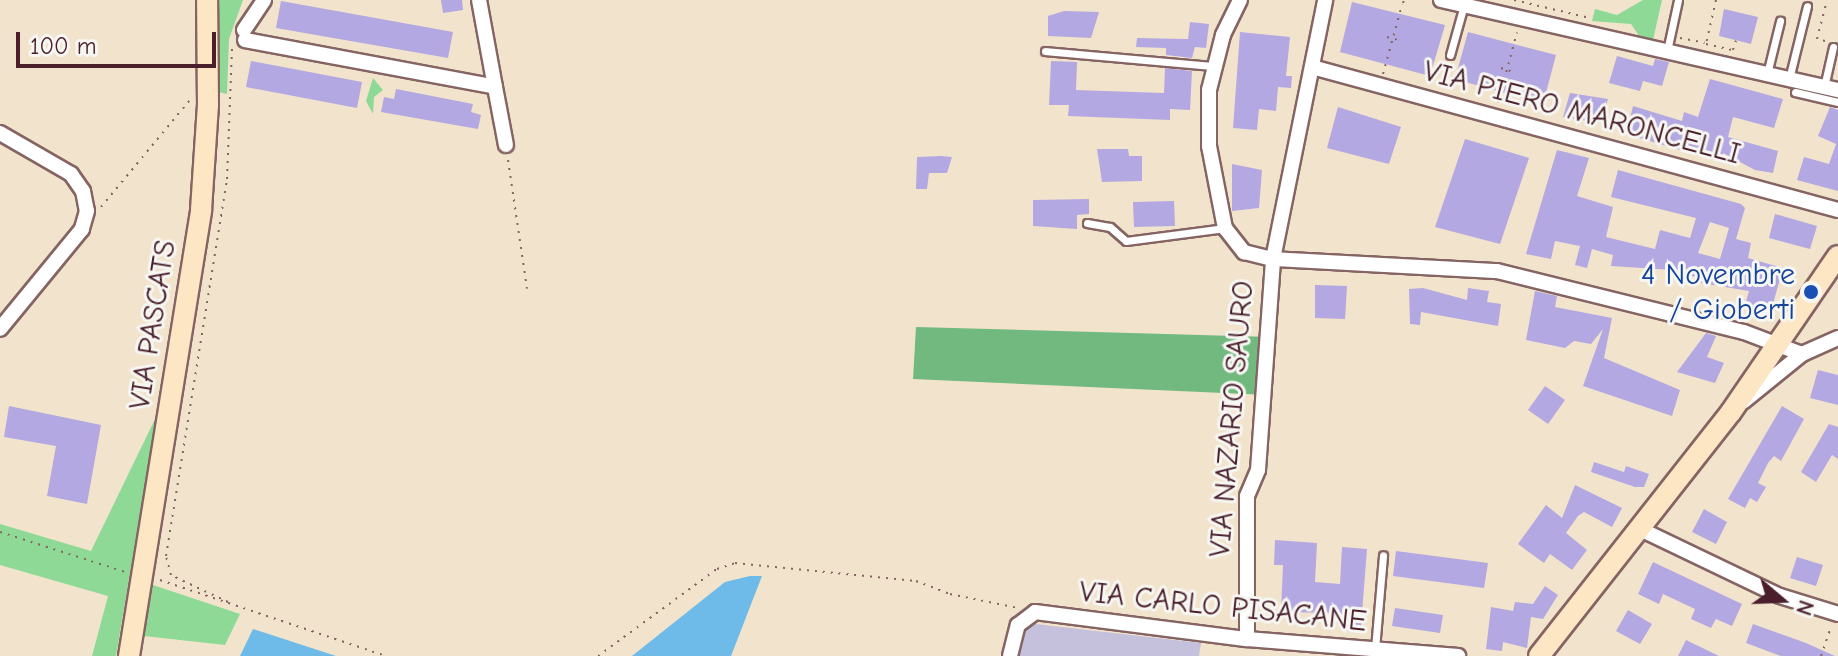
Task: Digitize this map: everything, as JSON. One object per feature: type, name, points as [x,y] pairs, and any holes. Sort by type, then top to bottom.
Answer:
[{"type":"main road","name":"VIA PASCATS","points":[[129,656],[201,210],[208,105],[207,0]]},
{"type":"main road","points":[[1539,656],[1731,412],[1838,256]]},
{"type":"street","points":[[264,0],[241,37],[495,87]]},
{"type":"street","points":[[479,0],[506,145]]},
{"type":"street","points":[[1225,228],[1209,146],[1209,90],[1240,0]]},
{"type":"street","points":[[1441,0],[1767,74],[1792,86],[1831,89]]},
{"type":"street","points":[[1325,1],[1273,259],[1497,271],[1744,332],[1776,348],[1802,354]]},
{"type":"street","name":"VIA PIERO MARONCELLI","points":[[1312,67],[1838,210]]},
{"type":"street","points":[[0,133],[79,183],[87,211],[82,229],[0,329]]},
{"type":"street","name":"VIA NAZARIO SAURO","points":[[1225,228],[1244,252],[1273,259],[1258,470],[1247,496],[1247,639]]},
{"type":"street","points":[[1731,412],[1802,354],[1838,338]]},
{"type":"street","points":[[1640,529],[1780,596],[1837,613]]},
{"type":"street","name":"VIA CARLO PISACANE","points":[[1010,656],[1018,625],[1035,612],[1247,639],[1458,656]]},
{"type":"lane","points":[[1667,51],[1678,0]]},
{"type":"lane","points":[[1450,55],[1464,5]]},
{"type":"lane","points":[[1807,6],[1792,86],[1838,102]]},
{"type":"lane","points":[[1767,74],[1780,21]]},
{"type":"lane","points":[[1831,89],[1834,45]]},
{"type":"lane","points":[[1045,51],[1216,66]]},
{"type":"lane","points":[[1087,223],[1110,227],[1126,241],[1225,228]]},
{"type":"lane","points":[[1375,650],[1383,555]]},
{"type":"path","points":[[1706,44],[1716,0]]},
{"type":"path","points":[[1827,0],[1817,39],[1834,45]]},
{"type":"path","points":[[1380,85],[1403,3]]},
{"type":"path","points":[[1494,116],[1518,31]]},
{"type":"path","points":[[1670,35],[1733,50],[1736,40]]},
{"type":"path","points":[[228,602],[171,575],[166,556],[227,179],[230,49],[241,37]]},
{"type":"path","points":[[1387,37],[1398,40]]},
{"type":"path","points":[[1501,68],[1513,72]]},
{"type":"path","points":[[82,229],[194,96]]},
{"type":"path","points":[[506,145],[527,289]]},
{"type":"path","points":[[0,532],[126,573]]},
{"type":"path","points":[[598,656],[717,569],[735,563],[900,578],[1035,612]]},
{"type":"path","points":[[159,579],[386,656]]},
{"type":"path","points":[[1821,656],[1837,613]]},
{"type":"shaded area","points":[[1010,621],[1201,643],[1199,656],[1003,656]]},
{"type":"green space","points":[[218,0],[243,0],[229,39],[227,94],[218,92]]},
{"type":"green space","points":[[1643,0],[1662,0],[1653,40],[1640,37],[1631,24],[1592,21],[1595,9],[1617,15]]},
{"type":"green space","points":[[373,78],[383,90],[374,97],[373,114],[366,101]]},
{"type":"green space","points":[[916,327],[1271,337],[1268,395],[913,379]]},
{"type":"green space","points":[[156,417],[116,656],[92,656],[108,596],[0,565],[0,524],[91,551]]},
{"type":"green space","points":[[153,585],[240,614],[225,645],[144,636]]},
{"type":"water","points":[[762,576],[731,656],[632,656],[725,582]]},
{"type":"water","points":[[253,629],[336,656],[240,656]]},
{"type":"building","points":[[441,0],[462,0],[463,10],[443,13]]},
{"type":"building","points":[[281,1],[453,32],[448,58],[276,28]]},
{"type":"building","points":[[1352,2],[1445,25],[1430,76],[1340,52]]},
{"type":"building","points":[[1724,9],[1758,17],[1751,44],[1719,36]]},
{"type":"building","points":[[1064,11],[1099,12],[1091,38],[1048,36],[1048,16]]},
{"type":"building","points":[[1190,22],[1209,24],[1206,48],[1195,47],[1192,58],[1166,55],[1166,48],[1136,47],[1137,38],[1188,39]]},
{"type":"building","points":[[1240,32],[1290,37],[1286,76],[1292,76],[1291,88],[1278,87],[1276,111],[1259,109],[1257,130],[1233,128]]},
{"type":"building","points":[[1468,32],[1556,55],[1543,104],[1455,79]]},
{"type":"building","points":[[1617,56],[1653,66],[1655,59],[1669,62],[1662,86],[1643,81],[1640,91],[1609,83]]},
{"type":"building","points":[[251,61],[362,82],[357,108],[246,87]]},
{"type":"building","points":[[1051,61],[1077,62],[1076,90],[1164,93],[1165,68],[1192,71],[1190,110],[1170,109],[1170,120],[1068,116],[1069,105],[1049,105]]},
{"type":"building","points":[[1710,79],[1783,99],[1774,128],[1733,117],[1728,137],[1778,151],[1773,173],[1755,170],[1723,153],[1721,162],[1626,134],[1633,106],[1682,121],[1684,112],[1698,117]]},
{"type":"building","points":[[396,89],[473,104],[471,112],[481,115],[478,129],[381,112],[384,97],[394,99]]},
{"type":"building","points":[[1570,93],[1608,99],[1601,123],[1563,117]]},
{"type":"building","points":[[1338,107],[1401,127],[1389,164],[1327,148]]},
{"type":"building","points":[[1830,107],[1838,110],[1838,191],[1797,180],[1804,157],[1829,164],[1836,144],[1818,136]]},
{"type":"building","points":[[1465,139],[1529,158],[1500,244],[1435,227]]},
{"type":"building","points":[[1097,149],[1128,149],[1129,156],[1142,156],[1142,181],[1102,182]]},
{"type":"building","points":[[1557,150],[1589,158],[1577,196],[1613,207],[1606,237],[1655,249],[1660,230],[1690,238],[1696,218],[1611,197],[1618,170],[1741,204],[1745,208],[1736,239],[1751,243],[1748,258],[1783,268],[1771,311],[1745,305],[1749,291],[1701,283],[1702,279],[1673,270],[1611,266],[1613,255],[1592,249],[1587,268],[1575,265],[1580,246],[1555,241],[1551,259],[1526,254]],"holes":[[[1710,222],[1729,228],[1720,259],[1698,253]]]},
{"type":"building","points":[[917,157],[952,157],[947,173],[929,173],[927,189],[916,189]]},
{"type":"building","points":[[1232,164],[1262,170],[1259,208],[1232,211]]},
{"type":"building","points":[[1089,199],[1089,214],[1077,215],[1077,229],[1033,226],[1033,200]]},
{"type":"building","points":[[1174,201],[1175,226],[1134,227],[1133,202]]},
{"type":"building","points":[[1775,214],[1817,226],[1810,249],[1769,238]]},
{"type":"building","points":[[1315,285],[1347,286],[1345,319],[1315,318]]},
{"type":"building","points":[[1423,288],[1467,300],[1468,288],[1489,291],[1487,302],[1501,304],[1498,326],[1421,312],[1420,325],[1410,324],[1409,289]]},
{"type":"building","points":[[1535,291],[1557,296],[1555,307],[1612,318],[1604,358],[1680,390],[1672,416],[1583,386],[1603,329],[1591,344],[1574,341],[1565,348],[1526,340]]},
{"type":"building","points":[[1706,333],[1716,336],[1707,357],[1724,363],[1715,383],[1677,372]]},
{"type":"building","points":[[1818,370],[1838,375],[1838,405],[1810,398]]},
{"type":"building","points":[[1545,386],[1565,400],[1548,424],[1528,410]]},
{"type":"building","points":[[9,406],[101,425],[87,504],[47,496],[56,446],[4,437]]},
{"type":"building","points":[[1782,406],[1804,419],[1781,461],[1774,456],[1768,463],[1758,483],[1766,487],[1757,502],[1750,498],[1745,508],[1728,499]]},
{"type":"building","points":[[1829,424],[1838,427],[1838,459],[1832,455],[1816,482],[1801,472]]},
{"type":"building","points":[[1594,462],[1624,472],[1626,466],[1649,474],[1644,487],[1635,487],[1591,472]]},
{"type":"building","points":[[1575,485],[1622,508],[1612,527],[1584,512],[1578,516],[1566,533],[1587,550],[1572,570],[1550,554],[1544,563],[1518,544],[1546,505],[1562,518]]},
{"type":"building","points":[[1704,509],[1727,522],[1716,544],[1692,532]]},
{"type":"building","points":[[1275,540],[1317,543],[1315,582],[1340,584],[1342,547],[1367,549],[1361,626],[1337,624],[1338,613],[1281,612],[1283,565],[1274,565]]},
{"type":"building","points":[[1396,551],[1488,563],[1484,588],[1393,576]]},
{"type":"building","points":[[1797,557],[1823,565],[1816,586],[1790,578]]},
{"type":"building","points":[[1653,562],[1742,604],[1732,626],[1716,619],[1711,628],[1691,619],[1695,609],[1663,594],[1659,604],[1638,594]]},
{"type":"building","points":[[1545,586],[1558,595],[1543,619],[1531,617],[1527,648],[1503,642],[1502,651],[1486,649],[1491,607],[1513,611],[1515,602],[1533,604]]},
{"type":"building","points":[[1395,608],[1443,615],[1440,633],[1392,626]]},
{"type":"building","points":[[1628,610],[1652,624],[1640,644],[1616,631]]},
{"type":"building","points":[[1753,624],[1835,656],[1781,656],[1746,643]]},
{"type":"building","points":[[1686,640],[1719,656],[1678,656]]},
{"type":"place","name":"4 Novembre / Gioberti","points":[[1811,292]]}]
